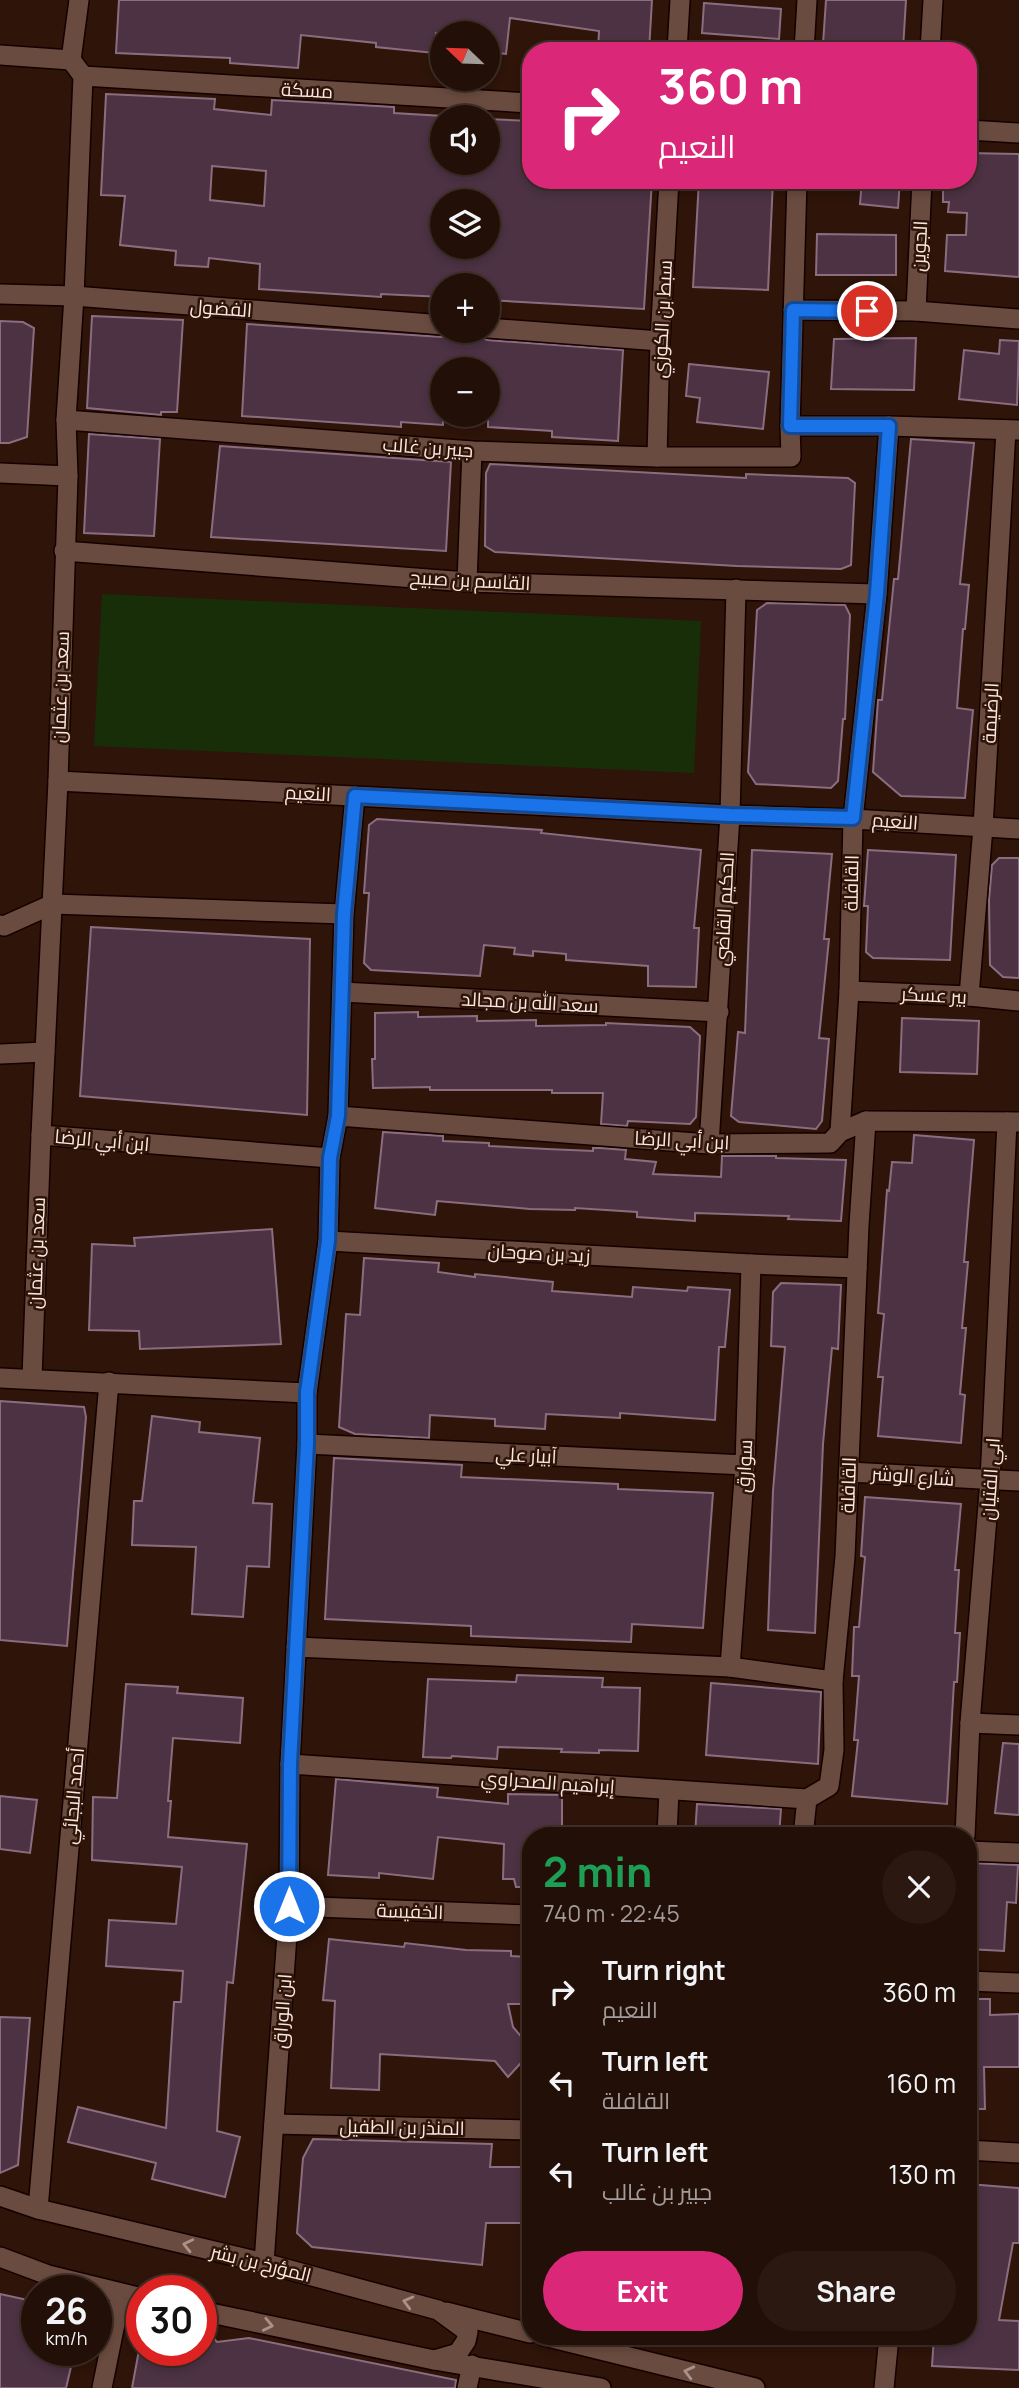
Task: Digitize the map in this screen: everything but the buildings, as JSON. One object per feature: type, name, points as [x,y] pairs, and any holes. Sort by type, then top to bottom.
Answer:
[{"type":"street","points":[[79,0],[71,60],[83,76]]},
{"type":"street","points":[[678,42],[680,0]]},
{"type":"street","points":[[805,42],[807,0]]},
{"type":"street","points":[[931,42],[933,0]]},
{"type":"street","points":[[0,55],[71,60]]},
{"type":"street","name":"مسكة","points":[[83,76],[522,103]]},
{"type":"street","name":"سعد بن عثمان","points":[[32,1378],[44,1052],[58,781],[68,475],[66,420],[83,76]]},
{"type":"street","points":[[977,131],[1019,134]]},
{"type":"street","name":"سبط بن الكوزي","points":[[657,457],[668,189]]},
{"type":"street","points":[[797,189],[790,426],[1013,430]]},
{"type":"street","name":"الجوين","points":[[916,311],[922,189]]},
{"type":"street","name":"الفضول","points":[[0,294],[74,296],[430,324]]},
{"type":"street","points":[[793,310],[916,311],[1019,319]]},
{"type":"street","points":[[500,329],[660,341]]},
{"type":"street","name":"جبير بن غالب","points":[[66,420],[472,451],[657,457],[791,457],[790,426]]},
{"type":"street","name":"القافلة","points":[[839,1132],[849,991],[853,818],[877,594],[889,426]]},
{"type":"street","name":"الرضيمة","points":[[969,996],[983,827],[999,556],[1013,430]]},
{"type":"street","points":[[467,582],[472,451]]},
{"type":"street","points":[[0,473],[68,475]]},
{"type":"street","name":"القاسم بن صبيح","points":[[64,551],[467,582],[877,594]]},
{"type":"street","points":[[999,556],[1019,558]]},
{"type":"street","name":"الحكيم القاضي","points":[[709,1143],[730,815],[736,589]]},
{"type":"street","name":"النعيم","points":[[58,781],[730,815],[853,818],[1019,829]]},
{"type":"street","name":"ابن الوراق","points":[[264,2263],[289,1906],[290,1764],[307,1444],[307,1392],[328,1241],[330,1158],[338,1116],[344,914],[355,796]]},
{"type":"street","points":[[0,925],[4,926],[53,904],[344,914]]},
{"type":"street","name":"بير عسكر","points":[[849,991],[1019,1001]]},
{"type":"street","name":"سعد الله بن مجالد","points":[[342,992],[719,1012]]},
{"type":"street","points":[[0,1054],[44,1052]]},
{"type":"street","name":"ابن أبي الرضا","points":[[338,1116],[709,1143],[830,1143],[839,1132],[866,1121],[1013,1122]]},
{"type":"street","name":"القافلة","points":[[807,1799],[830,1786],[834,1750],[833,1681],[845,1557],[866,1121]]},
{"type":"street","name":"ابي الفتيان","points":[[965,1827],[970,1723],[1010,1254],[1013,1122]]},
{"type":"street","name":"ابن أبي الرضا","points":[[41,1135],[330,1158]]},
{"type":"street","name":"زيد بن صوحان","points":[[328,1241],[751,1265],[857,1268]]},
{"type":"street","name":"سوارق","points":[[730,1667],[745,1465],[751,1265]]},
{"type":"street","points":[[0,1378],[307,1392]]},
{"type":"street","name":"أحمد البجائي","points":[[38,2209],[108,1382]]},
{"type":"street","name":"آبيار علي","points":[[307,1444],[745,1465]]},
{"type":"street","name":"شارع الوشر","points":[[849,1472],[1019,1481]]},
{"type":"street","points":[[296,1647],[730,1667],[833,1681]]},
{"type":"street","points":[[970,1723],[1019,1725]]},
{"type":"street","name":"إبراهيم الصحراوي","points":[[290,1764],[807,1799]]},
{"type":"street","points":[[667,1827],[669,1790]]},
{"type":"street","points":[[804,1827],[807,1799]]},
{"type":"street","points":[[977,1851],[1019,1853]]},
{"type":"street","name":"الخفيسة","points":[[289,1906],[522,1915]]},
{"type":"street","points":[[977,1981],[1019,1983]]},
{"type":"street","name":"المنذر بن الطفيل","points":[[274,2124],[522,2130]]},
{"type":"street","points":[[977,2151],[1019,2153]]},
{"type":"street","name":"المؤرخ بن بشر","points":[[0,2196],[38,2209],[264,2263],[438,2310],[468,2332],[458,2353],[434,2360]]},
{"type":"street","points":[[0,2257],[48,2274]]},
{"type":"street","points":[[0,2264],[126,2295]]},
{"type":"street","points":[[102,2388],[121,2294]]},
{"type":"street","points":[[438,2310],[522,2331]]},
{"type":"street","points":[[217,2314],[434,2360],[601,2388]]},
{"type":"street","points":[[581,2345],[755,2388]]},
{"type":"street","points":[[884,2388],[888,2345]]},
{"type":"street","points":[[467,2388],[472,2365]]},
{"type":"green space","points":[[102,594],[701,621],[694,773],[94,746]]},
{"type":"route","points":[[289,1906],[290,1764],[307,1444],[307,1392],[328,1241],[330,1158],[338,1116],[344,914],[355,796],[730,815],[853,818],[877,594],[889,426],[790,426],[793,310],[867,311]]}]
